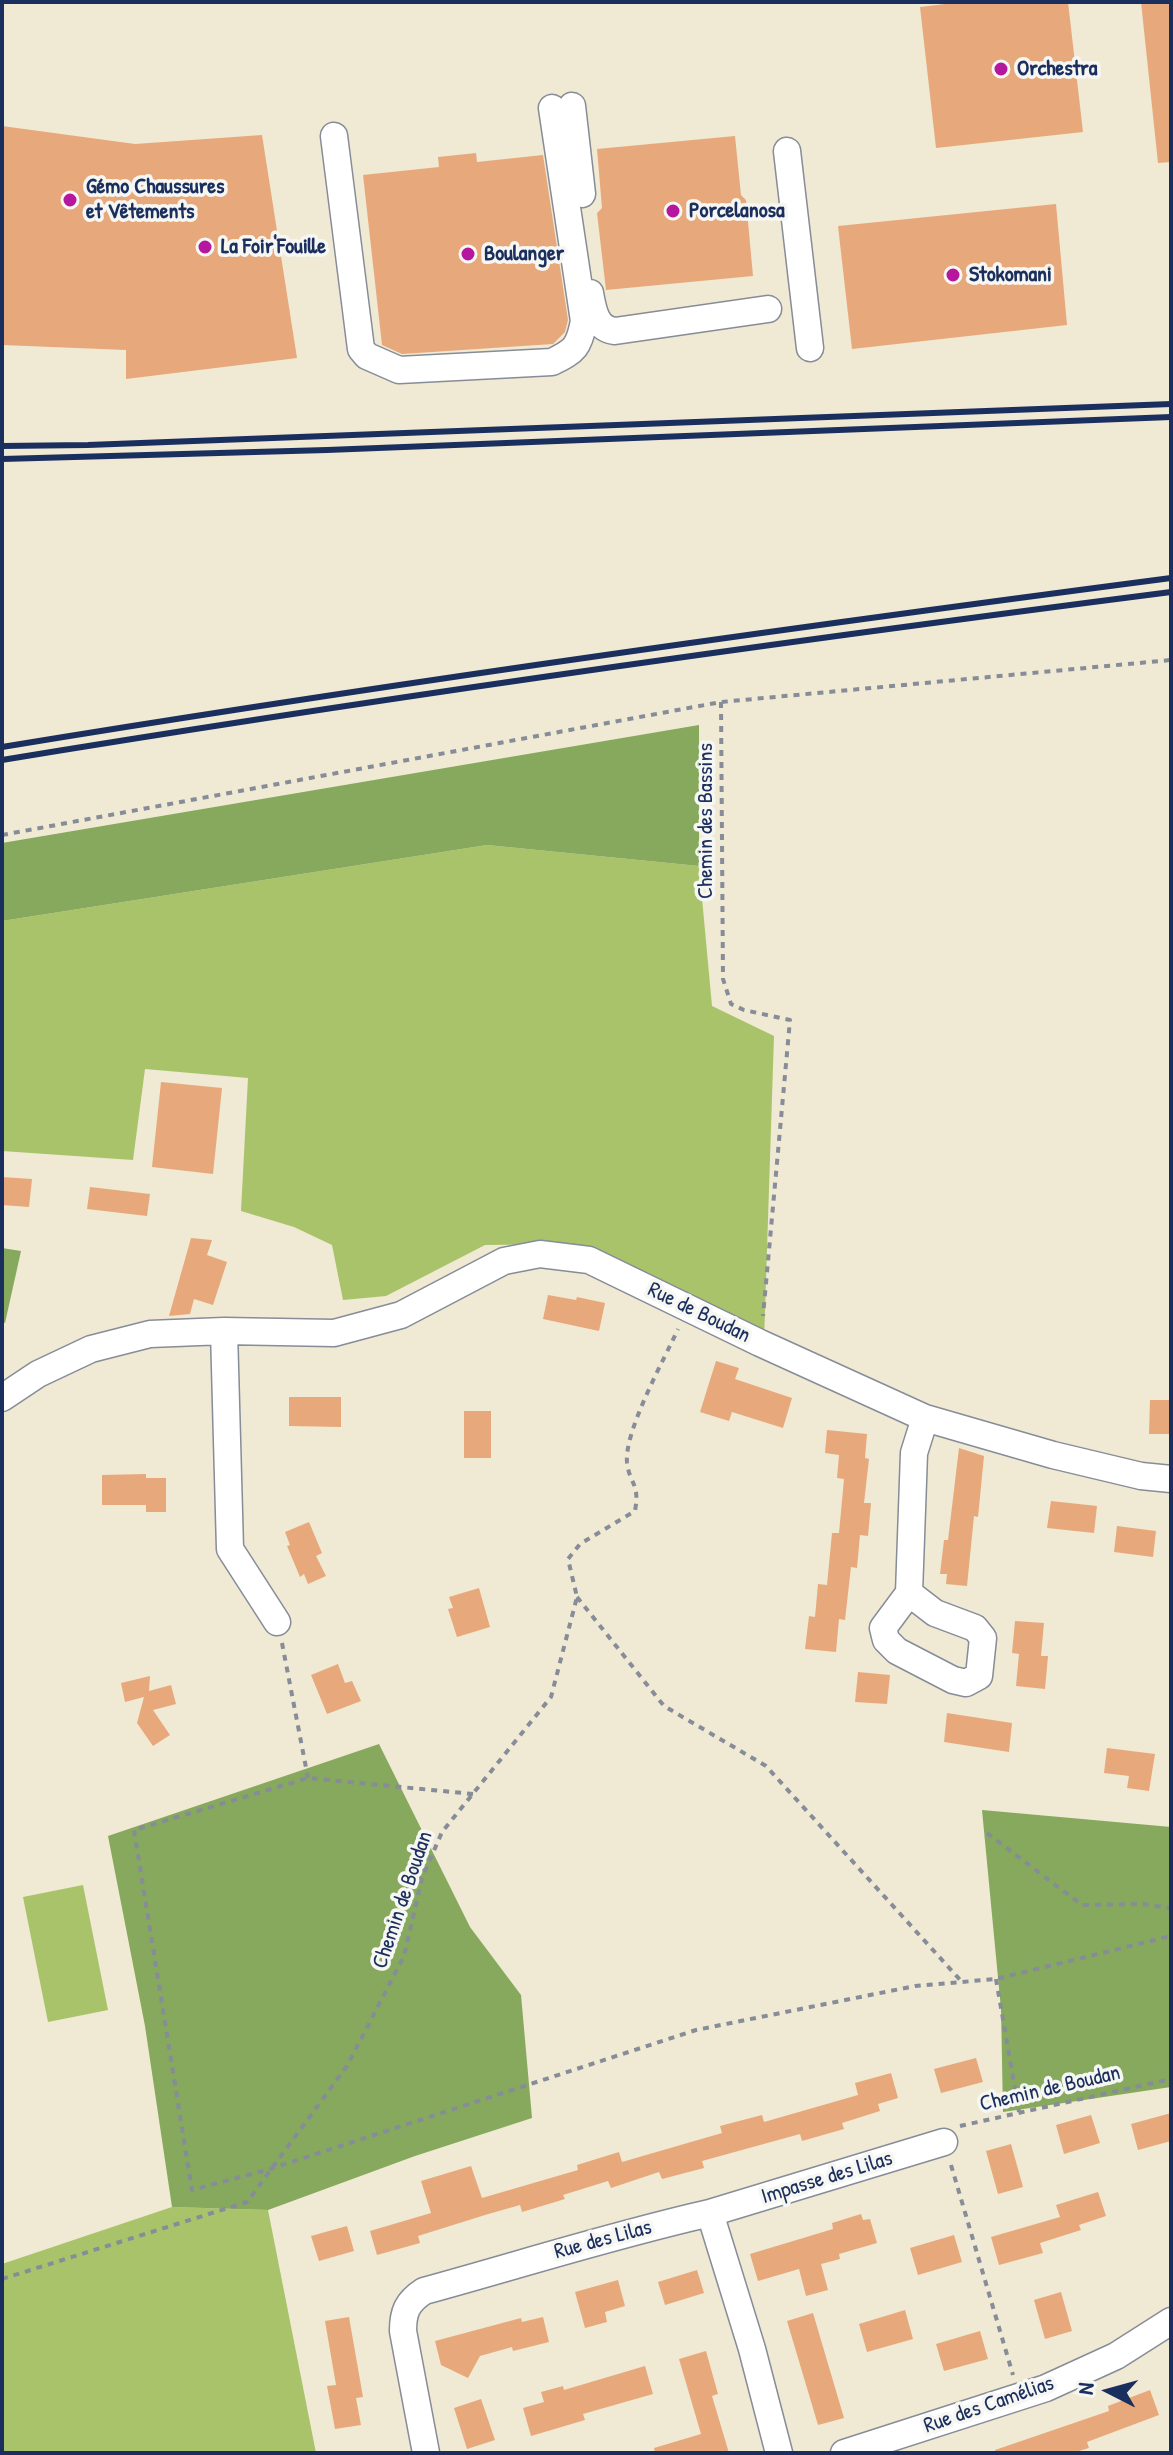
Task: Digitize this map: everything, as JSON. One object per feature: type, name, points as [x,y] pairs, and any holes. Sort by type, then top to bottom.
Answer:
[{"type":"street","points":[[334,136],[361,349],[367,356],[399,370],[552,362],[571,353],[580,339],[584,321],[562,107],[590,297],[597,319],[607,330],[768,309]]},
{"type":"street","points":[[787,151],[810,348]]},
{"type":"street","name":"Rue de Boudan","points":[[2,1398],[38,1374],[91,1349],[150,1334],[224,1331],[334,1333],[401,1315],[504,1261],[540,1254],[589,1260],[925,1418],[1053,1455],[1141,1476],[1171,1479]]},
{"type":"street","points":[[224,1331],[230,1549],[277,1622]]},
{"type":"street","points":[[909,1593],[914,1453],[925,1418]]},
{"type":"street","name":"Impasse des Lilas","points":[[710,2213],[944,2142]]},
{"type":"street","points":[[710,2213],[752,2349],[779,2453]]},
{"type":"street","name":"Rue des Lilas","points":[[426,2453],[403,2331],[403,2314],[412,2299],[424,2291],[579,2246],[710,2213]]},
{"type":"street","name":"Rue des Camélias","points":[[844,2453],[1046,2388],[1116,2356],[1171,2321]]},
{"type":"path","points":[[2,835],[721,702],[1171,660]]},
{"type":"path","name":"Chemin des Bassins","points":[[721,702],[723,979],[731,1004],[790,1020],[760,1343]]},
{"type":"path","name":"Chemin de Boudan","points":[[688,1307],[631,1434],[627,1463],[638,1494],[635,1511],[580,1544],[568,1559],[577,1597],[664,1706],[766,1766],[963,1982]]},
{"type":"path","name":"Chemin de Boudan","points":[[2,2279],[247,2202],[347,2066],[404,1956],[422,1878],[442,1832],[551,1697],[577,1597]]},
{"type":"path","points":[[277,1622],[308,1778]]},
{"type":"path","points":[[473,1794],[308,1778],[134,1830],[192,2190],[270,2169],[696,2030],[915,1986],[996,1979],[1171,1936]]},
{"type":"path","points":[[987,1833],[1082,1905],[1143,1904],[1171,1908]]},
{"type":"path","points":[[996,1979],[1019,2112]]},
{"type":"path","name":"Chemin de Boudan","points":[[944,2142],[951,2128],[1171,2079]]},
{"type":"path","points":[[944,2142],[1020,2396]]},
{"type":"green space","points":[[699,725],[699,866],[487,845],[2,921],[2,843]]},
{"type":"green space","points":[[487,845],[699,866],[712,1006],[774,1036],[764,1341],[634,1271],[574,1244],[485,1245],[386,1296],[343,1300],[332,1245],[294,1227],[241,1211],[248,1078],[145,1069],[133,1160],[2,1151],[2,921]]},
{"type":"green space","points":[[2,1248],[21,1251],[5,1323],[2,1322]]},
{"type":"green space","points":[[379,1744],[470,1927],[521,1995],[532,2118],[415,2156],[268,2210],[172,2207],[145,2026],[108,1836]]},
{"type":"green space","points":[[982,1810],[1171,1827],[1171,2087],[1003,2112],[1001,2009]]},
{"type":"green space","points":[[83,1885],[108,2010],[48,2022],[23,1897]]},
{"type":"green space","points":[[172,2207],[268,2210],[316,2453],[2,2453],[2,2264]]},
{"type":"building","name":"Orchestra","points":[[962,2],[1068,2],[1083,132],[936,148],[920,7]]},
{"type":"building","points":[[1141,2],[1171,2],[1171,162],[1158,163]]},
{"type":"building","points":[[2,126],[135,144],[262,135],[297,358],[126,379],[126,350],[2,345]]},
{"type":"building","name":"Porcelanosa","points":[[735,136],[741,195],[746,200],[753,276],[606,290],[597,213],[602,208],[597,149]]},
{"type":"building","name":"Boulanger","points":[[476,153],[477,162],[543,155],[568,320],[565,332],[553,344],[402,354],[382,345],[363,175],[439,167],[438,157]]},
{"type":"building","name":"Stokomani","points":[[1056,204],[1067,325],[852,349],[838,226]]},
{"type":"building","points":[[161,1082],[222,1088],[213,1174],[152,1167]]},
{"type":"building","points":[[2,1177],[32,1179],[29,1207],[2,1205]]},
{"type":"building","points":[[90,1187],[150,1194],[147,1216],[87,1209]]},
{"type":"building","points":[[191,1238],[212,1240],[207,1255],[227,1262],[213,1305],[194,1299],[190,1314],[169,1316]]},
{"type":"building","points":[[548,1295],[605,1303],[599,1331],[543,1319]]},
{"type":"building","points":[[716,1361],[739,1368],[735,1379],[792,1398],[783,1428],[732,1412],[729,1421],[700,1412]]},
{"type":"building","points":[[289,1397],[341,1397],[341,1427],[289,1426]]},
{"type":"building","points":[[1150,1400],[1171,1400],[1171,1434],[1149,1434]]},
{"type":"building","points":[[464,1411],[491,1411],[491,1458],[464,1458]]},
{"type":"building","points":[[827,1430],[867,1434],[865,1458],[869,1459],[864,1503],[871,1503],[868,1536],[860,1535],[857,1568],[851,1567],[845,1620],[839,1619],[836,1652],[805,1649],[809,1616],[815,1617],[818,1584],[827,1585],[832,1533],[839,1533],[844,1479],[837,1478],[839,1455],[825,1453]]},
{"type":"building","points":[[959,1448],[984,1456],[967,1586],[946,1584],[947,1574],[940,1574],[944,1540],[948,1540]]},
{"type":"building","points":[[146,1474],[146,1478],[166,1478],[166,1512],[146,1512],[146,1505],[102,1505],[102,1475]]},
{"type":"building","points":[[1051,1501],[1097,1506],[1094,1533],[1047,1528]]},
{"type":"building","points":[[309,1522],[322,1553],[316,1556],[326,1576],[308,1584],[304,1574],[300,1577],[287,1546],[290,1545],[285,1532]]},
{"type":"building","points":[[1117,1526],[1156,1531],[1153,1557],[1114,1552]]},
{"type":"building","points":[[479,1588],[490,1627],[457,1637],[448,1609],[453,1608],[449,1597]]},
{"type":"building","points":[[1015,1621],[1044,1623],[1041,1656],[1048,1656],[1045,1689],[1016,1686],[1019,1654],[1012,1653]]},
{"type":"building","points":[[338,1664],[345,1683],[352,1681],[361,1701],[327,1714],[311,1675]]},
{"type":"building","points":[[858,1672],[890,1675],[887,1704],[855,1702]]},
{"type":"building","points":[[150,1676],[149,1691],[171,1685],[176,1704],[153,1710],[170,1735],[153,1746],[137,1723],[144,1697],[125,1702],[121,1683]]},
{"type":"building","points":[[947,1713],[1012,1723],[1009,1752],[944,1742]]},
{"type":"building","points":[[1107,1748],[1155,1754],[1149,1791],[1127,1788],[1129,1776],[1104,1773]]},
{"type":"building","points":[[976,2058],[983,2082],[941,2093],[934,2069]]},
{"type":"building","points":[[891,2073],[898,2098],[878,2104],[880,2111],[842,2123],[844,2129],[802,2141],[800,2134],[702,2161],[704,2168],[662,2179],[659,2172],[611,2188],[608,2181],[522,2212],[520,2205],[418,2236],[420,2243],[377,2255],[370,2231],[431,2213],[421,2181],[471,2166],[482,2198],[578,2170],[577,2165],[619,2152],[622,2162],[722,2133],[720,2126],[762,2115],[764,2122],[858,2095],[855,2083]]},
{"type":"building","points":[[1171,2113],[1171,2141],[1138,2150],[1131,2124]]},
{"type":"building","points":[[1091,2115],[1100,2143],[1064,2154],[1056,2125]]},
{"type":"building","points":[[1011,2144],[1023,2187],[998,2194],[986,2151]]},
{"type":"building","points":[[1098,2192],[1106,2216],[1079,2225],[1081,2230],[1040,2243],[1043,2253],[999,2265],[991,2237],[1060,2217],[1056,2205]]},
{"type":"building","points":[[861,2214],[863,2220],[870,2219],[877,2243],[839,2254],[840,2259],[821,2264],[828,2290],[806,2296],[799,2269],[758,2281],[750,2254],[833,2229],[832,2223]]},
{"type":"building","points":[[347,2226],[354,2251],[319,2261],[311,2236]]},
{"type":"building","points":[[954,2235],[962,2262],[918,2275],[910,2248]]},
{"type":"building","points":[[697,2270],[704,2293],[665,2305],[658,2282]]},
{"type":"building","points":[[618,2280],[625,2306],[605,2312],[607,2322],[585,2328],[575,2292]]},
{"type":"building","points":[[1061,2292],[1072,2331],[1045,2339],[1034,2300]]},
{"type":"building","points":[[905,2310],[913,2339],[867,2352],[859,2324]]},
{"type":"building","points":[[813,2313],[844,2418],[818,2425],[787,2321]]},
{"type":"building","points":[[349,2317],[363,2397],[356,2398],[361,2425],[335,2429],[327,2386],[336,2385],[325,2321]]},
{"type":"building","points":[[543,2317],[549,2342],[513,2351],[512,2347],[480,2356],[468,2378],[441,2365],[435,2341],[521,2318],[522,2322]]},
{"type":"building","points":[[980,2331],[988,2359],[944,2371],[936,2344]]},
{"type":"building","points":[[706,2351],[718,2394],[712,2396],[729,2453],[655,2453],[654,2448],[701,2434],[679,2359]]},
{"type":"building","points":[[645,2366],[653,2394],[583,2414],[585,2420],[531,2436],[523,2408],[544,2402],[541,2392],[563,2386],[564,2390]]},
{"type":"building","points":[[1150,2390],[1159,2415],[1087,2442],[1089,2448],[1072,2453],[995,2453],[995,2450],[1109,2411],[1108,2406]]},
{"type":"building","points":[[481,2399],[495,2440],[467,2449],[454,2408]]},
{"type":"railway","points":[[2,446],[1171,404]]},
{"type":"railway","points":[[2,459],[327,450],[1171,417]]},
{"type":"railway","points":[[2,747],[586,658],[1171,578]]},
{"type":"railway","points":[[2,760],[586,671],[1171,592]]},
{"type":"place","name":"Orchestra","points":[[1001,69]]},
{"type":"place","name":"Gémo Chaussures et Vêtements","points":[[70,200]]},
{"type":"place","name":"Porcelanosa","points":[[673,211]]},
{"type":"place","name":"La Foir'Fouille","points":[[205,247]]},
{"type":"place","name":"Boulanger","points":[[468,254]]},
{"type":"place","name":"Stokomani","points":[[953,275]]}]
